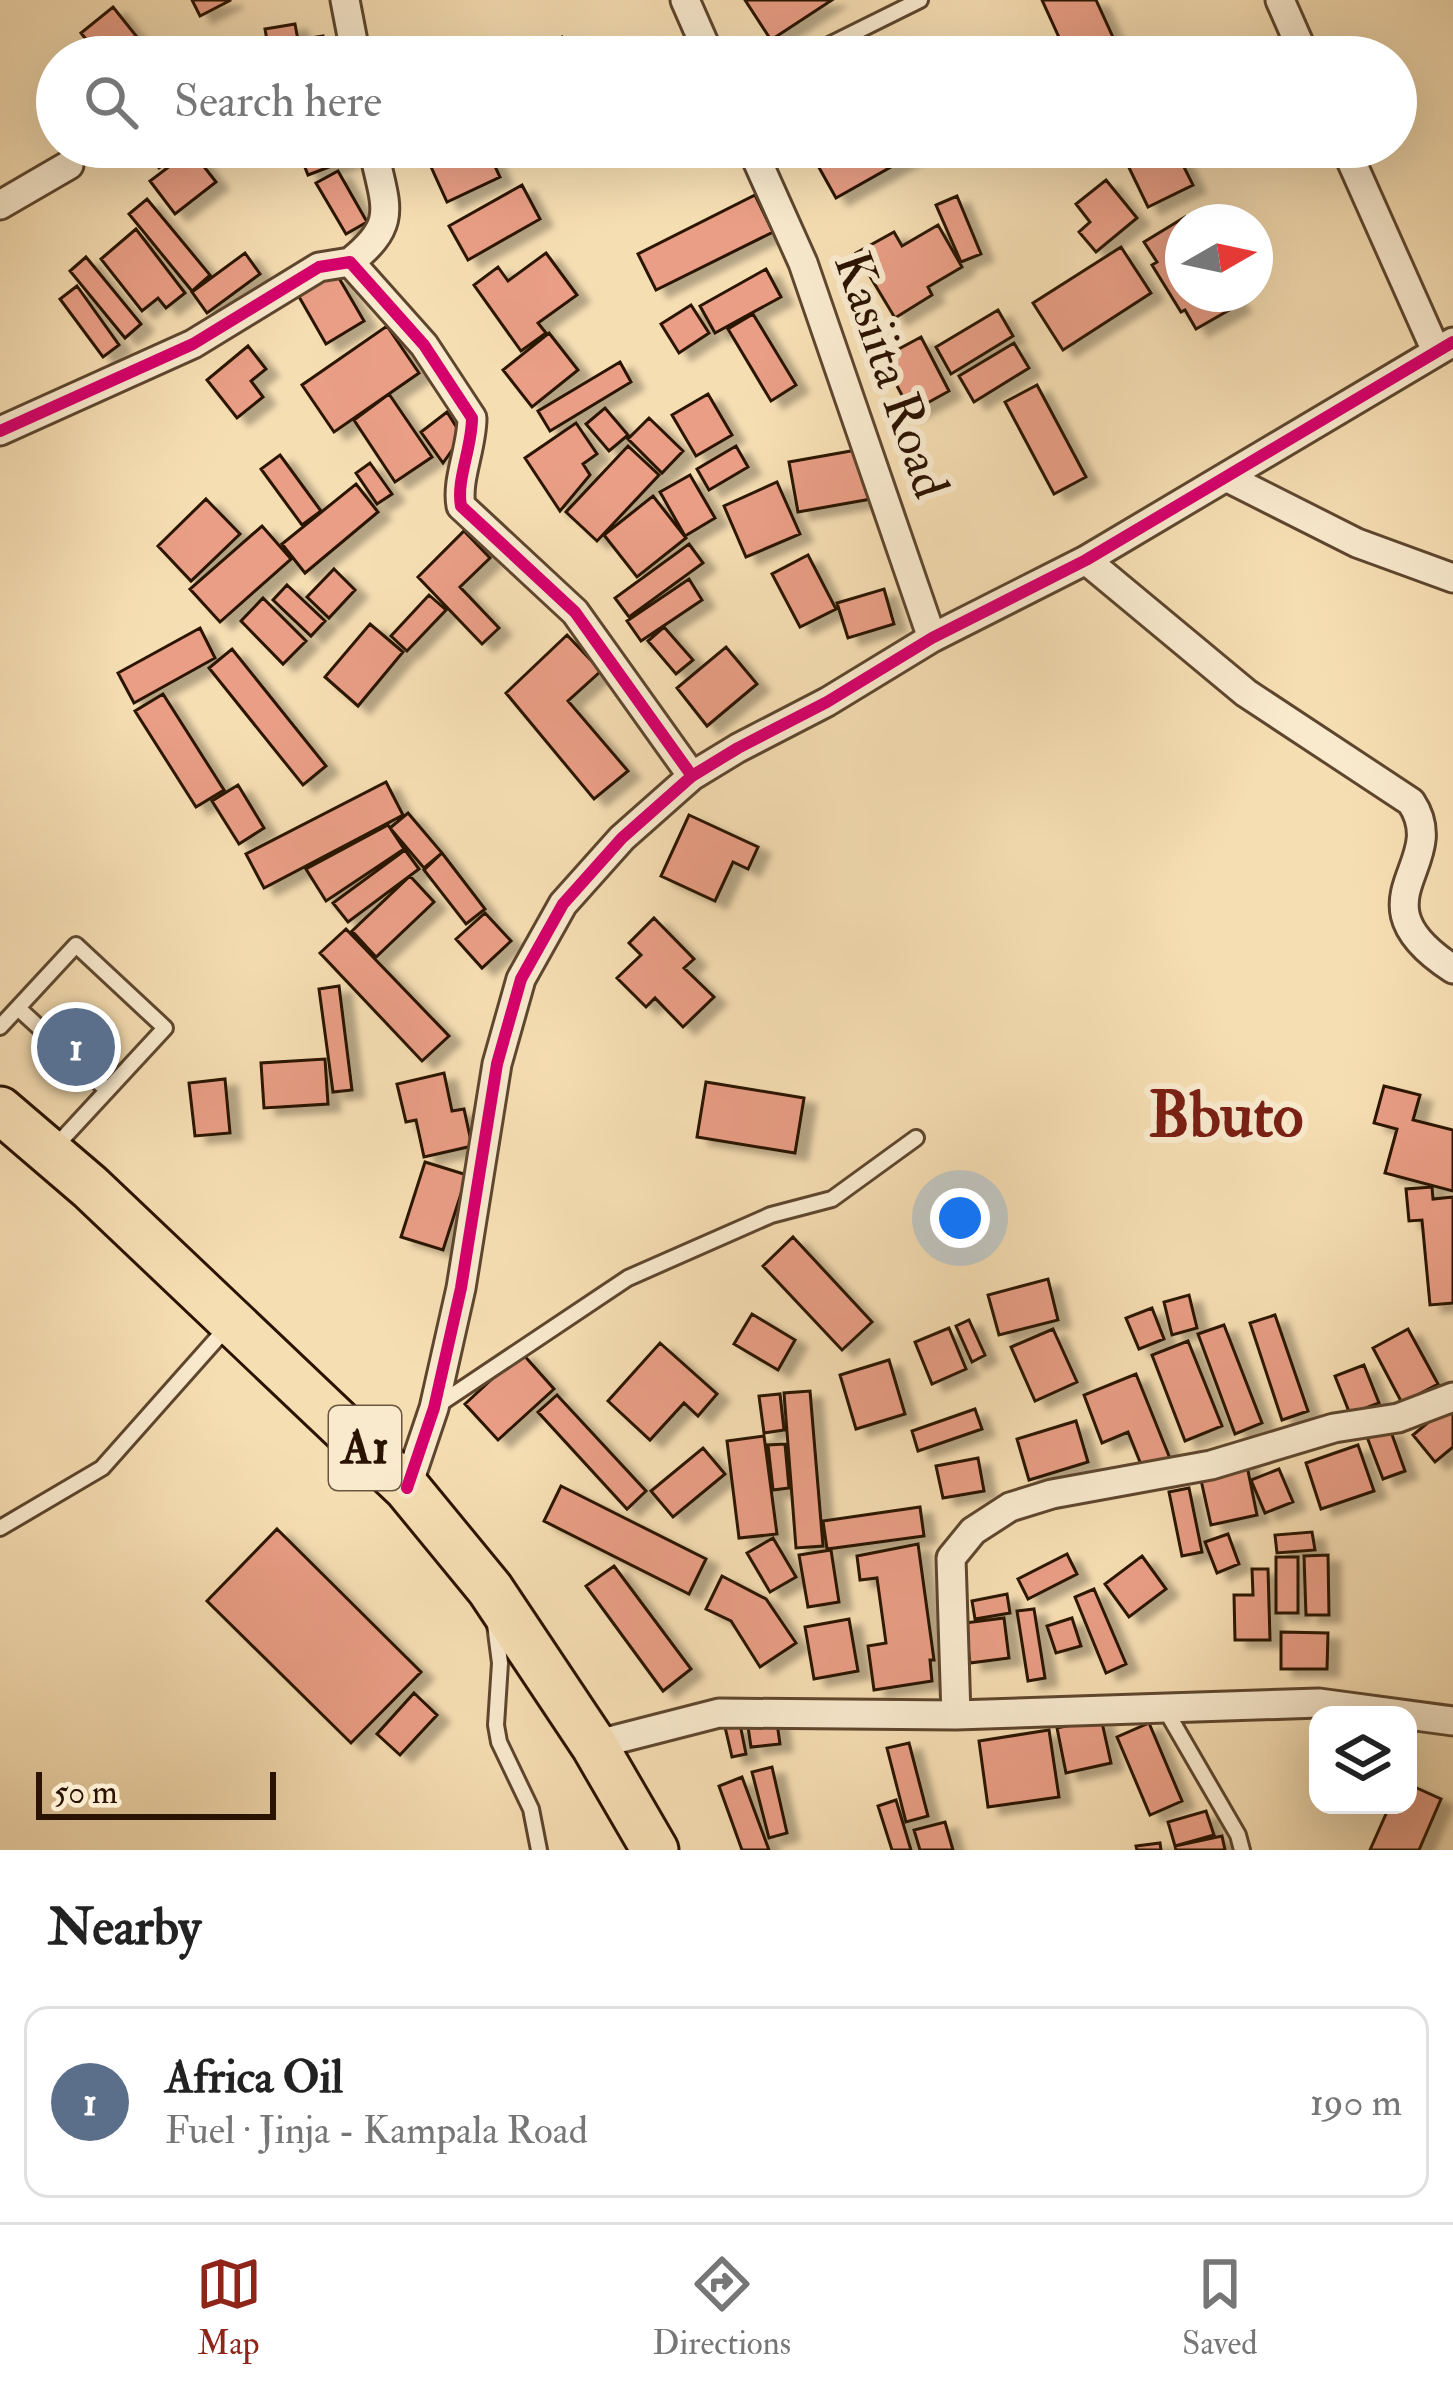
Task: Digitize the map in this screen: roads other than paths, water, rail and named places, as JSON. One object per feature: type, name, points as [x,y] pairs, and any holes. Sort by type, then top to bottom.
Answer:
[{"type":"highway","name":"A1","points":[[0,1110],[51,1151],[407,1489],[490,1588],[594,1745],[656,1850]]},
{"type":"street","points":[[345,0],[352,36]]},
{"type":"street","points":[[685,0],[701,36]]},
{"type":"street","points":[[1280,0],[1296,36]]},
{"type":"street","points":[[0,206],[66,168]]},
{"type":"street","points":[[0,430],[194,344],[319,267],[350,262],[376,242],[385,228],[377,168]]},
{"type":"street","name":"Kasiita Road","points":[[760,168],[802,263],[932,638]]},
{"type":"street","points":[[407,1489],[434,1408],[461,1288],[497,1064],[521,980],[563,904],[622,838],[692,776],[932,638],[1086,560],[1444,346],[1355,168]]},
{"type":"street","points":[[350,262],[424,345],[472,418],[465,473],[458,488],[461,506],[574,612],[692,776]]},
{"type":"street","points":[[1228,478],[1357,543],[1453,578]]},
{"type":"street","points":[[1086,560],[1246,693],[1411,802],[1424,832],[1405,897],[1405,921],[1420,943],[1453,969]]},
{"type":"street","points":[[956,1715],[951,1558],[973,1531],[1010,1507],[1052,1494],[1211,1465],[1334,1428],[1398,1418],[1453,1397]]},
{"type":"street","points":[[594,1745],[719,1713],[956,1715],[1319,1703],[1453,1721]]},
{"type":"lane","points":[[847,36],[920,0]]},
{"type":"lane","points":[[0,1027],[76,945],[165,1028],[51,1151]]},
{"type":"lane","points":[[18,1008],[107,1090]]},
{"type":"lane","points":[[434,1408],[628,1278],[771,1215],[832,1199],[916,1138]]},
{"type":"lane","points":[[0,1528],[103,1468],[232,1322]]},
{"type":"lane","points":[[490,1588],[500,1663],[499,1742],[531,1809],[539,1850]]},
{"type":"lane","points":[[1165,1709],[1238,1835],[1242,1850]]},
{"type":"place","name":"Africa Oil","points":[[76,1047]]},
{"type":"district","name":"Bbuto","points":[[1226,1116]]}]
